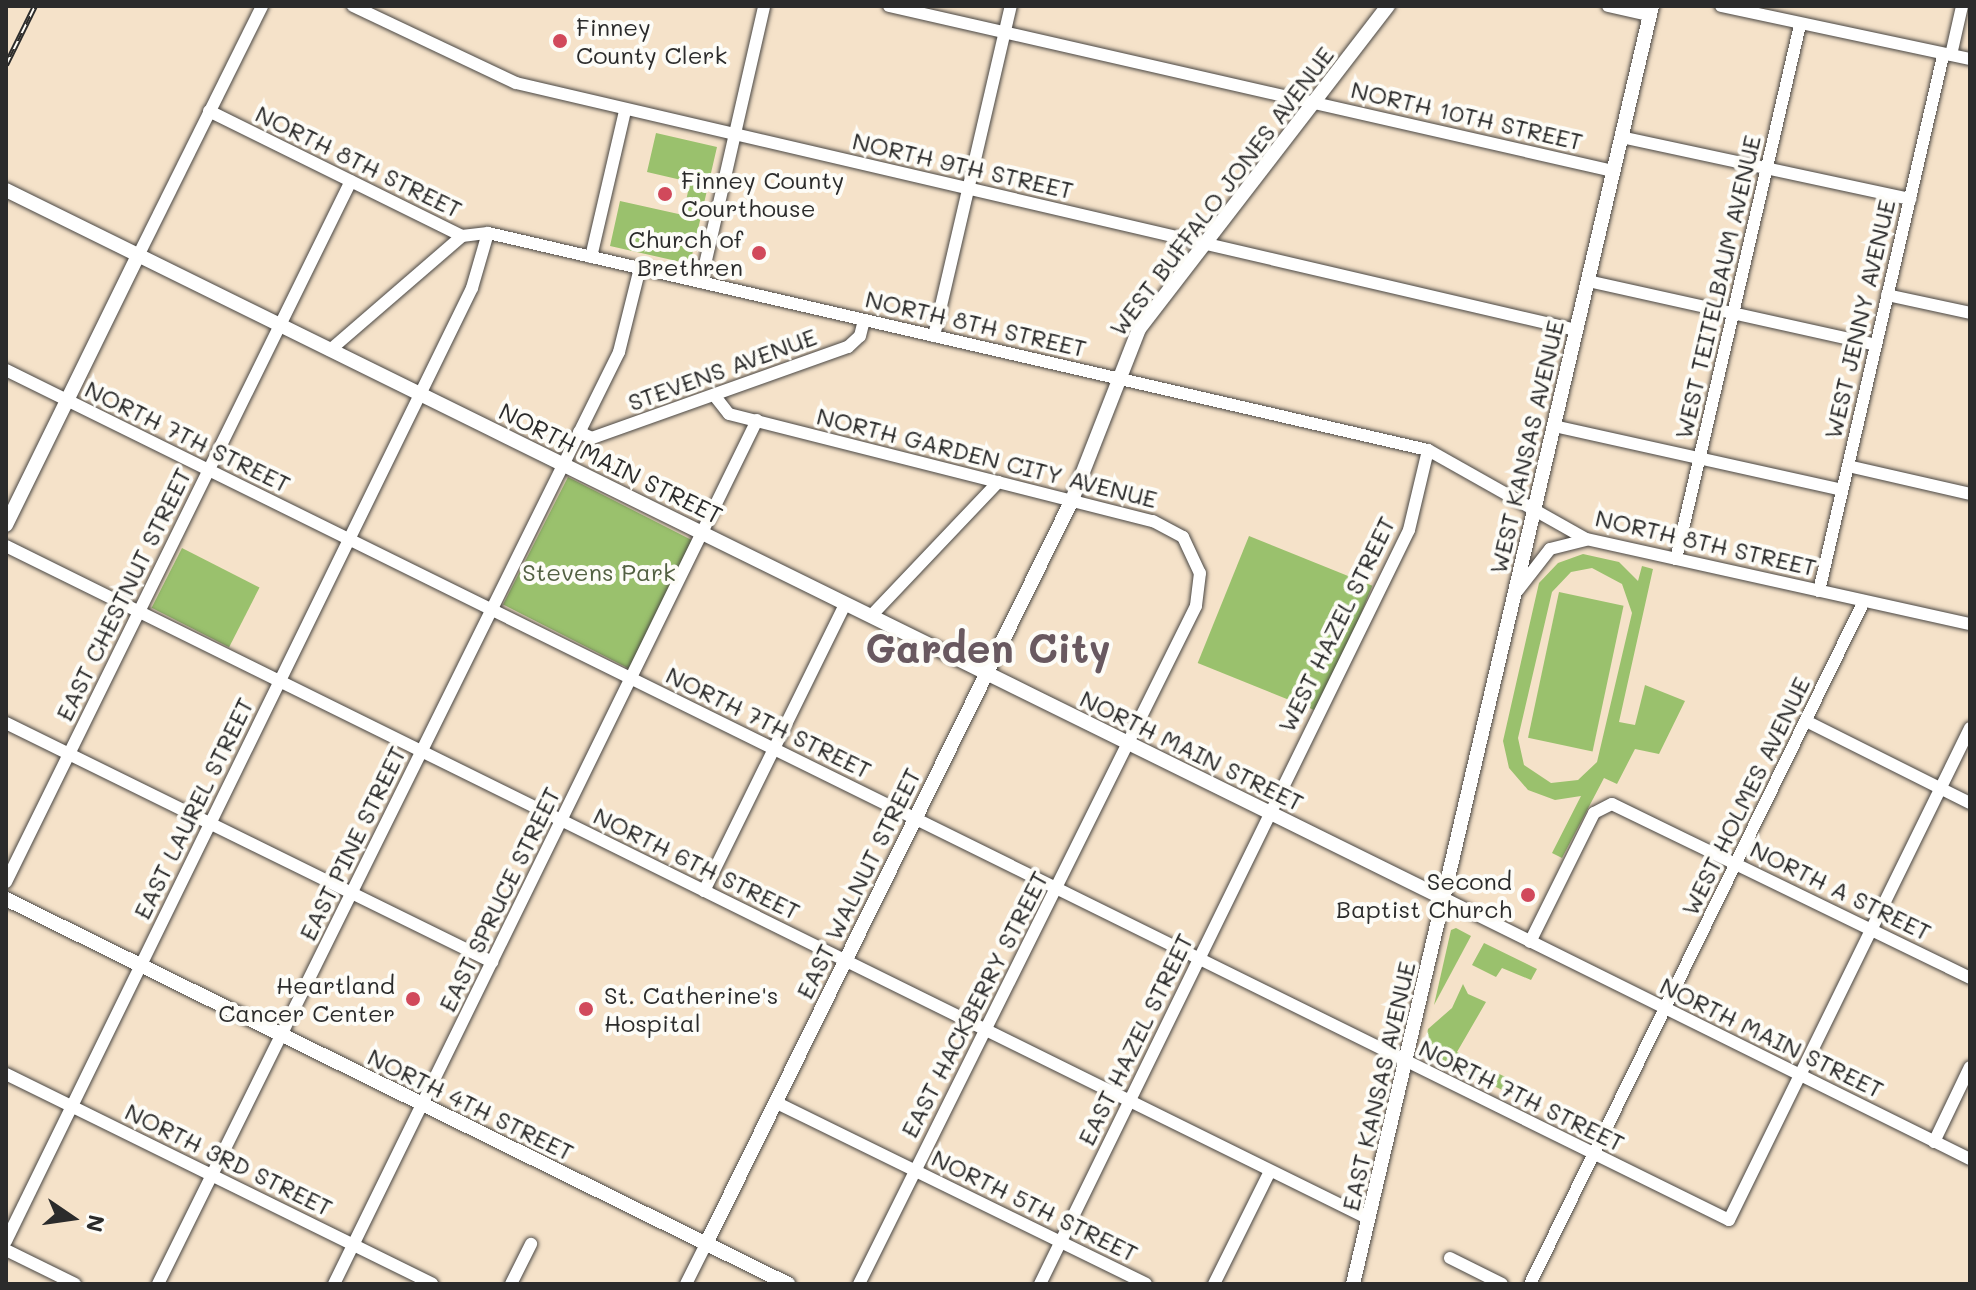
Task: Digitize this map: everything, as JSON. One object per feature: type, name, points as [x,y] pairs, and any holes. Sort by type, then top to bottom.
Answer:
[{"type":"main road","name":"WEST BUFFALO JONES AVENUE","points":[[1072,500],[1139,329],[1388,6]]},
{"type":"main road","name":"WEST KANSAS AVENUE","points":[[1445,899],[1650,11]]},
{"type":"main road","name":"NORTH MAIN STREET","points":[[6,190],[1445,899]]},
{"type":"main road","points":[[6,525],[138,256]]},
{"type":"main road","name":"EAST WALNUT STREET","points":[[706,1244],[1072,500]]},
{"type":"main road","name":"NORTH 4TH STREET","points":[[6,899],[788,1284]]},
{"type":"main road","name":"EAST KANSAS AVENUE","points":[[1353,1284],[1445,899]]},
{"type":"street","points":[[138,256],[262,6]]},
{"type":"street","name":"NORTH 9TH STREET","points":[[353,6],[516,83],[625,111],[1576,330]]},
{"type":"street","points":[[701,282],[764,6]]},
{"type":"street","name":"NORTH 10TH STREET","points":[[889,6],[1613,171]]},
{"type":"street","points":[[934,336],[1011,6]]},
{"type":"street","points":[[1608,6],[1650,11]]},
{"type":"street","points":[[1721,6],[1970,59]]},
{"type":"street","name":"WEST JENNY AVENUE","points":[[1819,591],[1910,199],[1962,6]]},
{"type":"street","name":"WEST TEITELBAUM AVENUE","points":[[1676,559],[1800,25]]},
{"type":"street","name":"NORTH 8TH STREET","points":[[209,111],[462,236],[488,233],[1428,450],[1586,539],[1970,624]]},
{"type":"street","points":[[591,257],[625,111]]},
{"type":"street","points":[[1621,137],[1910,199]]},
{"type":"street","name":"EAST CHESTNUT STREET","points":[[6,882],[351,181]]},
{"type":"street","name":"EAST LAUREL STREET","points":[[6,1241],[472,288],[488,233]]},
{"type":"street","points":[[330,350],[462,236]]},
{"type":"street","name":"EAST PINE STREET","points":[[158,1284],[619,352],[640,268]]},
{"type":"street","points":[[1588,281],[1876,345]]},
{"type":"street","points":[[1887,295],[1970,313]]},
{"type":"street","name":"STEVENS AVENUE","points":[[579,432],[592,438],[848,347],[860,336],[864,320]]},
{"type":"street","name":"NORTH 7TH STREET","points":[[6,370],[1729,1220],[1800,1075]]},
{"type":"street","name":"NORTH GARDEN CITY AVENUE","points":[[714,395],[725,413],[1153,521],[1183,537],[1200,573],[1196,606]]},
{"type":"street","name":"EAST SPRUCE STREET","points":[[334,1284],[757,420]]},
{"type":"street","points":[[1554,426],[1842,490]]},
{"type":"street","name":"WEST HAZEL STREET","points":[[1269,812],[1409,530],[1428,450]]},
{"type":"street","points":[[1848,466],[1970,494]]},
{"type":"street","points":[[871,616],[998,482]]},
{"type":"street","points":[[1514,596],[1550,549],[1586,539]]},
{"type":"street","name":"NORTH 6TH STREET","points":[[6,546],[1369,1219]]},
{"type":"street","name":"WEST HOLMES AVENUE","points":[[1530,1284],[1864,601]]},
{"type":"street","points":[[704,891],[845,604]]},
{"type":"street","name":"EAST HACKBERRY STREET","points":[[859,1284],[1196,606]]},
{"type":"street","points":[[1806,721],[1970,803]]},
{"type":"street","points":[[6,723],[492,962]]},
{"type":"street","points":[[1800,1075],[1970,728]]},
{"type":"street","name":"NORTH A STREET","points":[[1530,942],[1594,813],[1606,804],[1619,806],[1970,978]]},
{"type":"street","name":"EAST HAZEL STREET","points":[[1040,1284],[1269,812]]},
{"type":"street","name":"NORTH MAIN STREET","points":[[1445,899],[1970,1159]]},
{"type":"street","points":[[1934,1142],[1970,1067]]},
{"type":"street","name":"NORTH 3RD STREET","points":[[6,1074],[432,1284]]},
{"type":"street","name":"NORTH 5TH STREET","points":[[775,1102],[1146,1284]]},
{"type":"street","points":[[1214,1284],[1270,1171]]},
{"type":"street","points":[[511,1284],[531,1244]]},
{"type":"street","name":"EAST WALNUT STREET","points":[[686,1284],[706,1244]]},
{"type":"street","points":[[6,1250],[75,1284]]},
{"type":"street","points":[[1450,1258],[1502,1284]]},
{"type":"green space","points":[[656,133],[717,147],[690,264],[610,246],[620,201],[683,215],[690,182],[647,172]]},
{"type":"green space","name":"Stevens Park","points":[[568,477],[694,541],[629,668],[503,604]]},
{"type":"green space","points":[[1249,536],[1372,586],[1321,713],[1198,663]]},
{"type":"green space","points":[[182,548],[260,587],[229,647],[152,608]]},
{"type":"green space","points":[[1583,554],[1619,562],[1638,581],[1642,566],[1653,569],[1619,722],[1635,725],[1645,685],[1685,701],[1659,754],[1635,749],[1617,784],[1604,778],[1562,858],[1552,853],[1581,796],[1555,800],[1528,790],[1509,768],[1503,741],[1539,583],[1558,563]],"holes":[[[1592,568],[1622,584],[1632,613],[1597,762],[1578,780],[1551,783],[1524,765],[1518,738],[1552,592],[1571,572]]]},
{"type":"green space","points":[[1559,592],[1624,606],[1593,751],[1528,738]]},
{"type":"green space","points":[[1456,928],[1471,936],[1434,1005],[1451,930]]},
{"type":"green space","points":[[1484,943],[1537,969],[1531,980],[1502,968],[1496,977],[1472,965]]},
{"type":"green space","points":[[1463,984],[1468,994],[1486,1002],[1457,1052],[1486,1068],[1480,1079],[1424,1050],[1428,1029],[1452,1008]]},
{"type":"green space","points":[[1491,1070],[1539,1093],[1533,1105],[1485,1082]]},
{"type":"railway","points":[[6,65],[35,6]]},
{"type":"place","name":"Finney County Clerk","points":[[560,41]]},
{"type":"place","name":"Finney County Courthouse","points":[[665,194]]},
{"type":"place","name":"Church of Brethren","points":[[759,253]]},
{"type":"place","name":"Second Baptist Church","points":[[1528,895]]},
{"type":"place","name":"Heartland Cancer Center","points":[[413,999]]},
{"type":"place","name":"St. Catherine's Hospital","points":[[586,1009]]},
{"type":"district","name":"Garden City","points":[[988,647]]}]
